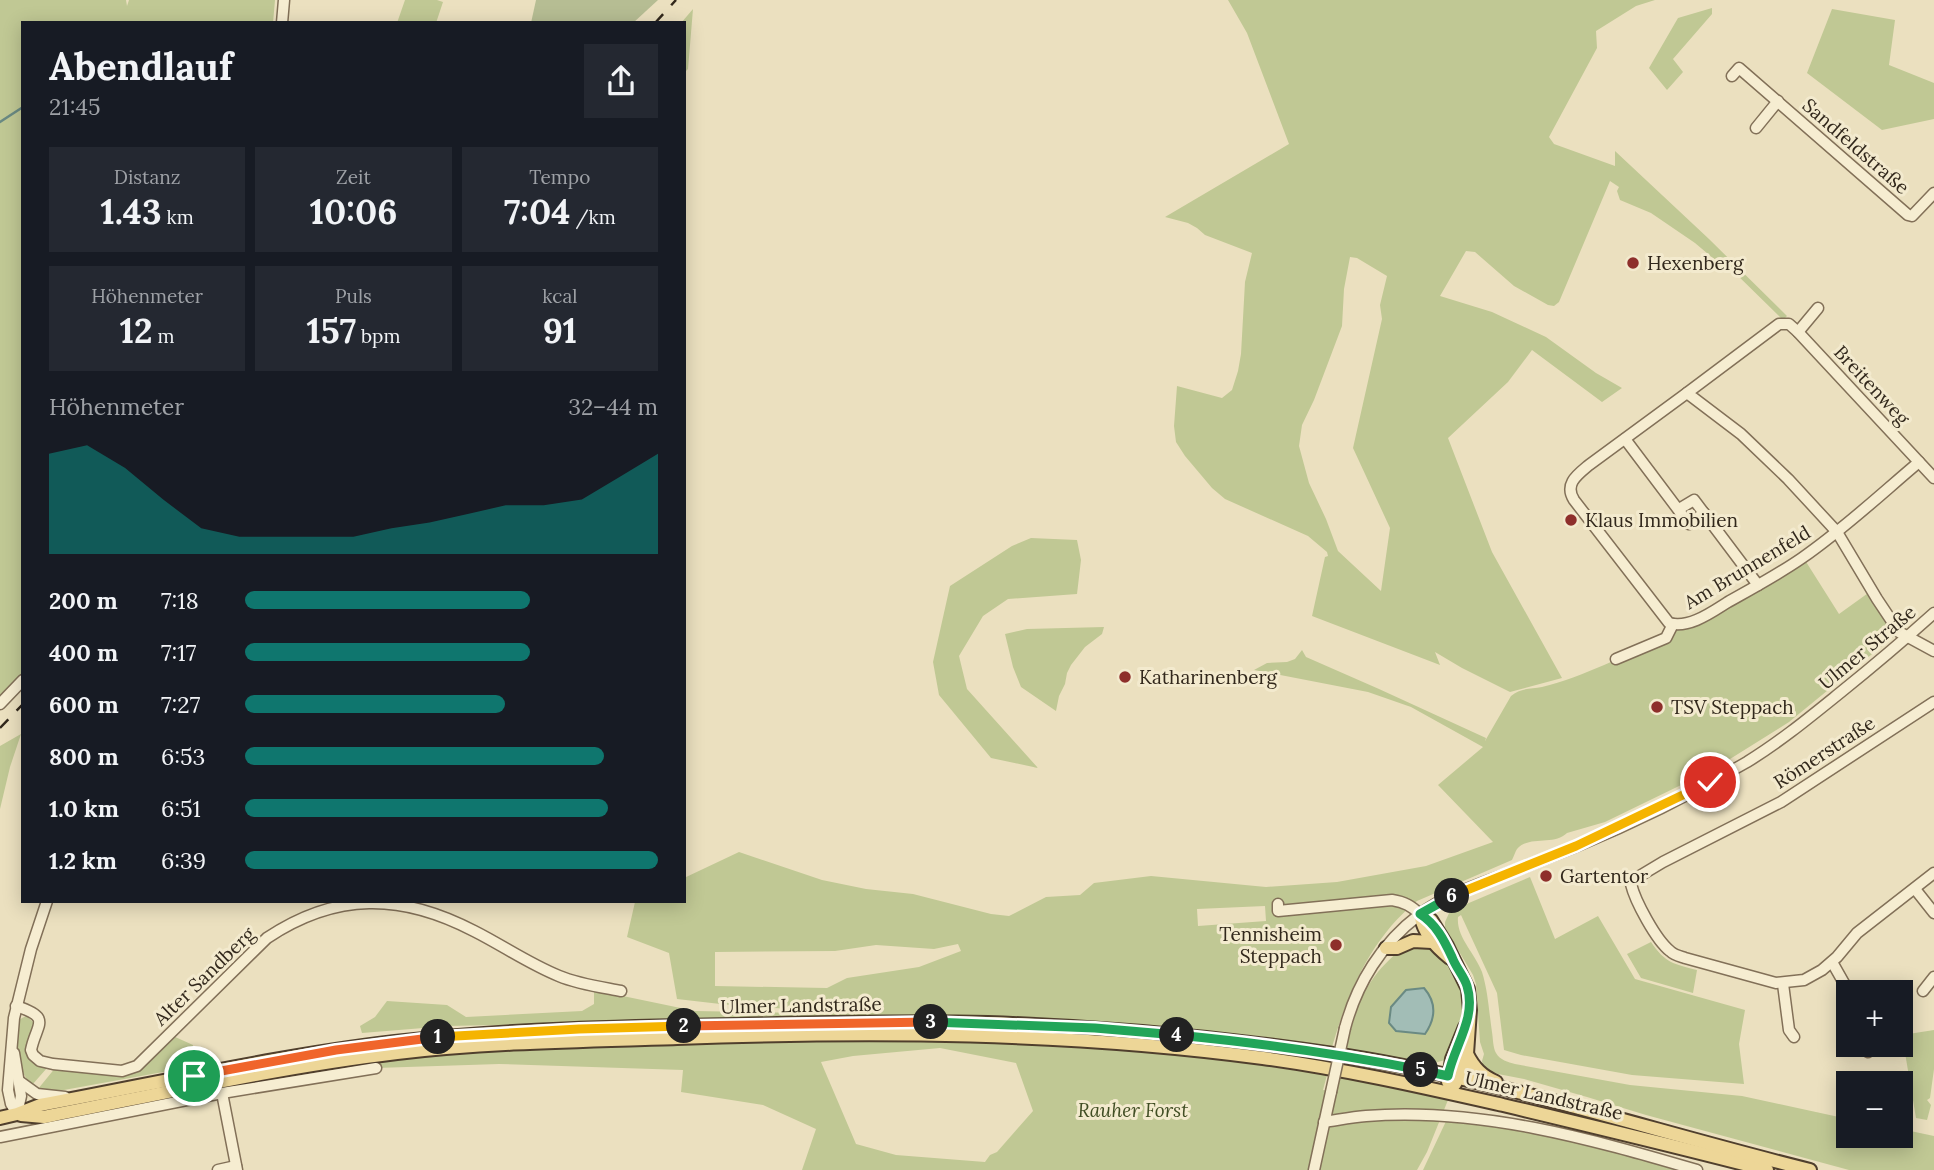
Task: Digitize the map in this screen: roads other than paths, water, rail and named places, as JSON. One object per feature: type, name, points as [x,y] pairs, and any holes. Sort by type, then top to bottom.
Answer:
[{"type":"main road","points":[[1417,912],[1432,942],[1453,961],[1468,989],[1467,1054],[1453,1077]]},
{"type":"main road","points":[[1417,912],[1431,920],[1453,961]]},
{"type":"main road","points":[[1386,948],[1397,948],[1413,941],[1432,942]]},
{"type":"main road","points":[[1449,1093],[1453,1077],[1452,1059],[1469,1019]]},
{"type":"main road","name":"Ulmer Landstraße","points":[[0,1118],[40,1105],[299,1056],[433,1038],[579,1029],[987,1023],[1146,1032],[1351,1057],[1512,1090],[1810,1170]]},
{"type":"main road","name":"Ulmer Landstraße","points":[[17,1114],[44,1117],[338,1062],[435,1049],[592,1041],[835,1034],[1027,1037],[1145,1045],[1269,1059],[1399,1082],[1604,1128],[1767,1170]]},
{"type":"main road","points":[[1467,1054],[1484,1076],[1512,1090]]},
{"type":"street","points":[[282,21],[284,0]]},
{"type":"street","name":"Sandfeldstraße","points":[[1732,76],[1739,68],[1908,215],[1912,216],[1934,193]]},
{"type":"street","name":"Sandfeldstraße","points":[[1756,128],[1778,100]]},
{"type":"street","points":[[1798,332],[1818,308]]},
{"type":"street","name":"Am Brunnenfeld","points":[[1788,324],[1779,324],[1575,477],[1570,485],[1570,494],[1669,623],[1673,624],[1685,624],[1717,609],[1802,558],[1837,532]]},
{"type":"street","name":"Breitenweg","points":[[1788,324],[1934,478]]},
{"type":"street","points":[[1687,393],[1741,434],[1788,479],[1837,532],[1899,632],[1934,651]]},
{"type":"street","points":[[1625,439],[1689,524],[1704,513]]},
{"type":"street","points":[[1837,532],[1919,462]]},
{"type":"street","points":[[1679,509],[1694,500],[1758,585]]},
{"type":"street","name":"Ulmer Straße","points":[[1314,1170],[1349,1012],[1375,961],[1417,912],[1473,886],[1576,846],[1710,782],[1747,761],[1811,718],[1934,613]]},
{"type":"street","name":"Am Brunnenfeld","points":[[1616,659],[1666,638],[1673,624]]},
{"type":"street","points":[[0,704],[21,682]]},
{"type":"street","name":"Römerstraße","points":[[1783,984],[1677,956],[1658,938],[1635,894],[1631,884],[1633,880],[1781,802],[1934,702]]},
{"type":"street","points":[[1794,1037],[1789,1030],[1783,984],[1810,978],[1832,962],[1857,933],[1934,873]]},
{"type":"street","points":[[1914,889],[1934,913]]},
{"type":"street","points":[[1278,904],[1278,911],[1392,900],[1403,902],[1417,912]]},
{"type":"street","points":[[17,1114],[11,1104],[8,1090],[16,1006],[46,903]]},
{"type":"street","name":"Alter Sandberg","points":[[16,1006],[29,1010],[40,1022],[40,1029],[31,1050],[40,1061],[122,1071],[130,1069],[137,1066],[267,938],[289,924],[324,909],[359,903],[391,903],[426,910],[471,929],[559,976],[621,991]]},
{"type":"street","points":[[1832,962],[1842,980]]},
{"type":"street","points":[[1923,991],[1934,977]]},
{"type":"street","points":[[12,1038],[21,1096],[17,1114]]},
{"type":"street","points":[[0,1137],[222,1093],[376,1068]]},
{"type":"street","points":[[19,1081],[37,1094],[76,1098]]},
{"type":"street","points":[[218,1170],[236,1168],[222,1093]]},
{"type":"street","points":[[1324,1122],[1365,1115],[1447,1115],[1584,1138],[1697,1170]]},
{"type":"water","points":[[1424,988],[1434,1011],[1425,1034],[1396,1031],[1389,1023],[1391,1007],[1406,990]]},
{"type":"waterway","points":[[0,122],[21,108]]},
{"type":"railway","points":[[657,21],[676,0]]},
{"type":"railway","points":[[0,728],[21,706]]},
{"type":"place","name":"Hexenberg","points":[[1633,263]]},
{"type":"place","name":"Klaus Immobilien","points":[[1571,520]]},
{"type":"place","name":"Katharinenberg","points":[[1125,677]]},
{"type":"place","name":"TSV Steppach","points":[[1657,707]]},
{"type":"place","name":"Gartentor","points":[[1546,876]]},
{"type":"place","name":"Tennisheim Steppach","points":[[1336,945]]},
{"type":"park label","name":"Rauher Forst","points":[[1133,1110]]}]
